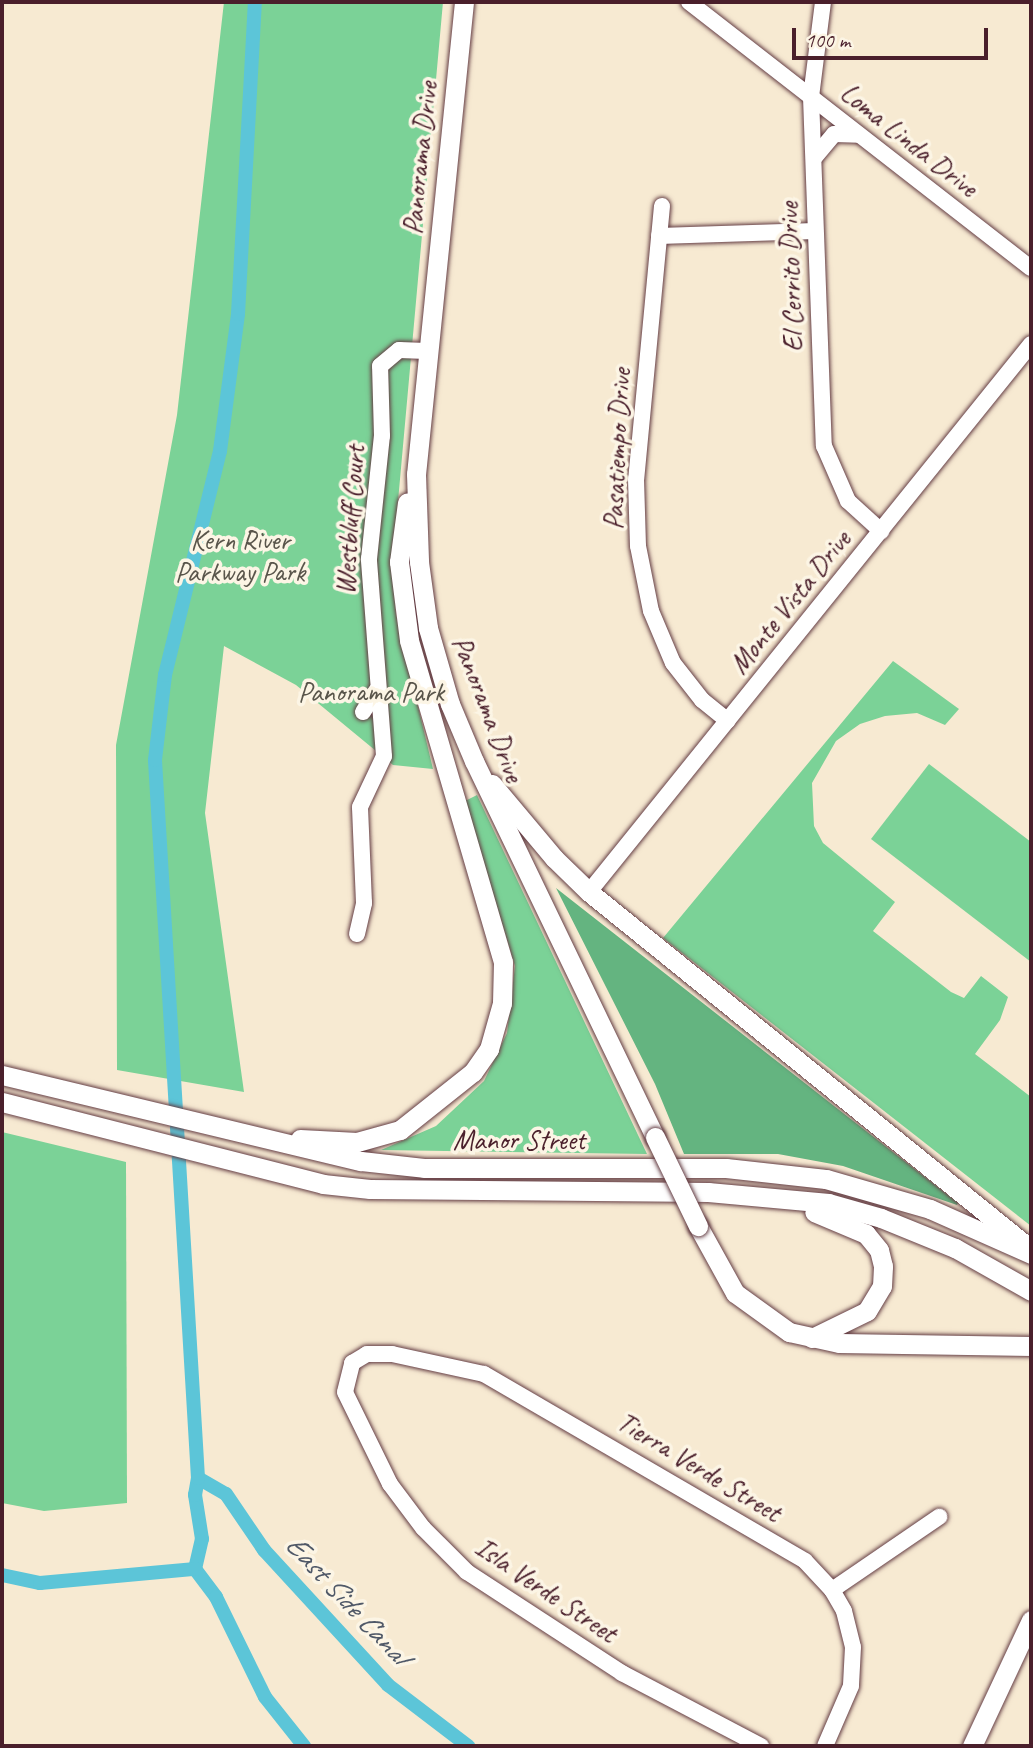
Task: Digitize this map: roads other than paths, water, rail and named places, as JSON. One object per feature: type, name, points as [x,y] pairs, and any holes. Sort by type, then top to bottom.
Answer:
[{"type":"main road","name":"Panorama Drive","points":[[464,2],[427,357],[416,492],[419,562],[428,628],[450,704],[474,761],[698,1226],[735,1293],[770,1322],[811,1339],[839,1343],[1031,1346]]},
{"type":"main road","points":[[277,1142],[357,1142],[400,1130],[473,1072],[489,1049],[502,1003],[503,962],[409,640],[400,578],[427,357]]},
{"type":"main road","points":[[474,761],[554,858],[589,892],[1031,1252]]},
{"type":"main road","name":"Manor Street","points":[[2,1075],[361,1161],[424,1168],[726,1168],[826,1179],[930,1209],[1031,1252]]},
{"type":"main road","name":"Manor Street","points":[[2,1102],[323,1184],[370,1189],[708,1192],[828,1203],[881,1218],[955,1248],[1026,1288]]},
{"type":"main road","points":[[769,1197],[850,1224],[879,1250],[882,1286],[867,1311],[811,1339]]},
{"type":"main road","points":[[972,1746],[1031,1620]]},
{"type":"street","name":"Loma Linda Drive","points":[[689,2],[1031,268]]},
{"type":"street","name":"El Cerrito Drive","points":[[823,2],[811,97],[824,446],[837,486],[881,531]]},
{"type":"street","points":[[813,160],[822,143],[834,134],[860,135]]},
{"type":"street","name":"Pasatiempo Drive","points":[[662,206],[636,479],[638,546],[652,611],[673,663],[702,699],[728,721]]},
{"type":"street","points":[[659,236],[815,231]]},
{"type":"street","name":"Monte Vista Drive","points":[[589,892],[1031,344]]},
{"type":"street","name":"Westbluff Court","points":[[357,934],[364,910],[360,807],[384,756],[369,559],[382,436],[380,366],[399,350],[427,357]]},
{"type":"street","points":[[363,712],[377,690]]},
{"type":"street","name":"Tierra Verde Street","points":[[373,1354],[455,1364],[511,1386],[792,1552],[832,1590],[850,1630],[853,1667],[845,1707],[825,1746]]},
{"type":"street","name":"Isla Verde Street","points":[[373,1354],[352,1363],[346,1373],[345,1392],[390,1484],[423,1528],[494,1594],[646,1687],[761,1746]]},
{"type":"street","points":[[832,1590],[939,1517]]},
{"type":"waterway","points":[[195,1569],[202,1539],[195,1495],[198,1478],[155,760],[165,675],[220,451],[238,314],[255,2]]},
{"type":"waterway","name":"East Side Canal","points":[[198,1478],[226,1494],[264,1550],[388,1685],[468,1746]]},
{"type":"waterway","points":[[195,1569],[216,1597],[265,1697],[304,1746]]},
{"type":"waterway","points":[[2,1575],[40,1583],[195,1569]]},
{"type":"park label","name":"Kern River Parkway Park","points":[[240,556]]},
{"type":"park label","name":"Panorama Park","points":[[371,692]]}]
